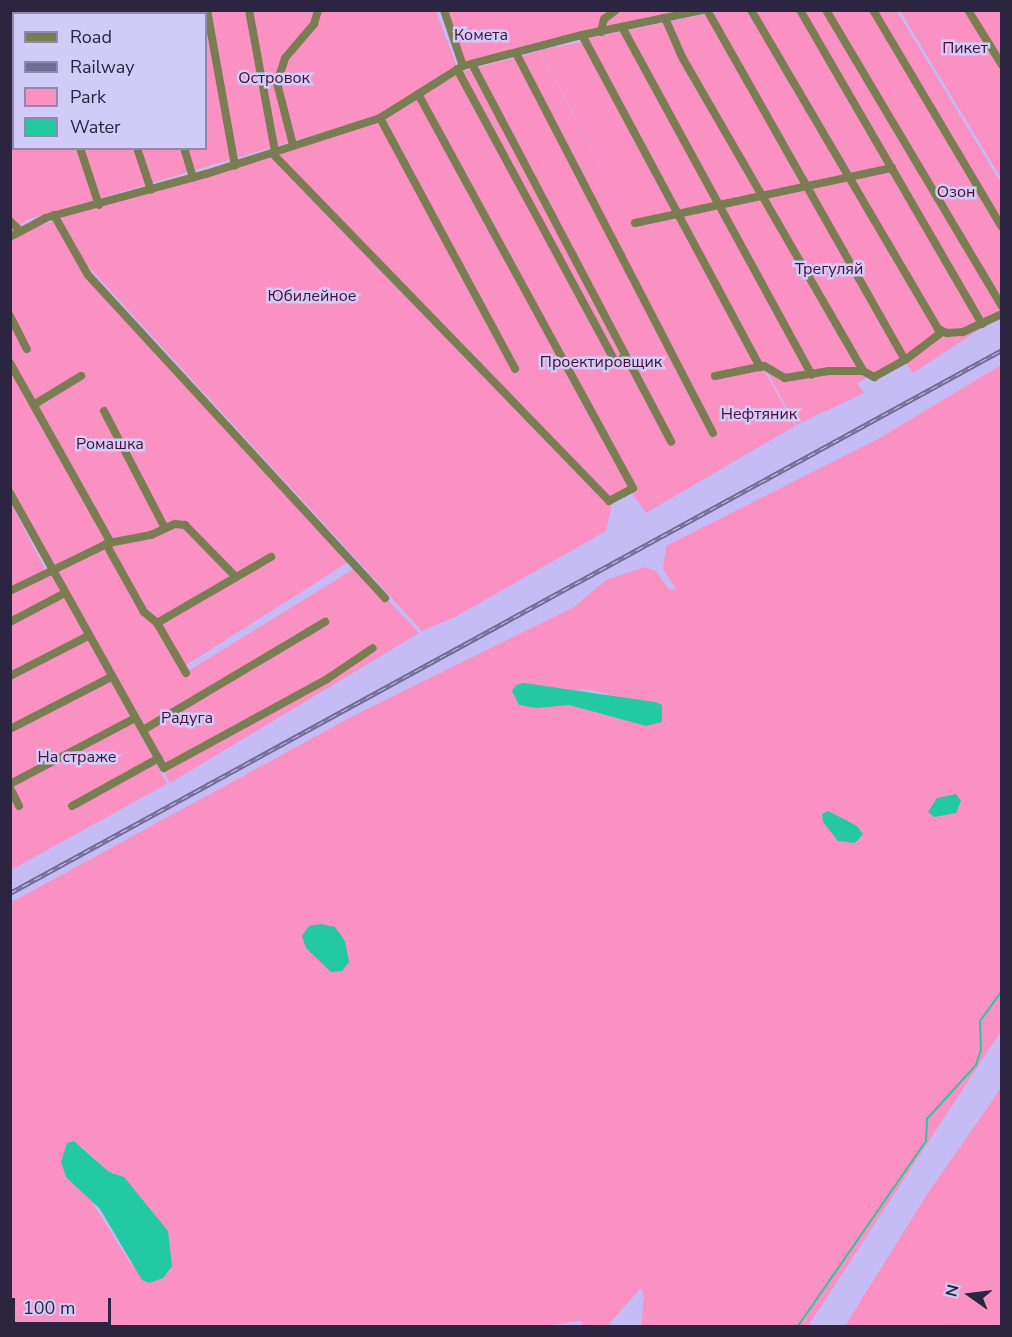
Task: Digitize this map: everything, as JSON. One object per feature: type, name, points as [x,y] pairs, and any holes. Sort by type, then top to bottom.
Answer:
[{"type":"street","points":[[207,10],[235,165]]},
{"type":"street","points":[[249,10],[273,152],[609,501],[633,488],[419,95]]},
{"type":"street","points":[[292,145],[277,96],[277,83],[285,58],[314,24],[318,10]]},
{"type":"street","points":[[444,10],[464,66],[616,363],[625,356]]},
{"type":"street","points":[[601,32],[604,19],[616,10]]},
{"type":"street","points":[[10,237],[19,230],[54,215],[99,205],[193,178],[380,118],[464,66],[582,35],[705,10],[905,360]]},
{"type":"street","points":[[751,10],[933,322],[942,332]]},
{"type":"street","points":[[800,10],[982,324]]},
{"type":"street","points":[[826,10],[1002,307]]},
{"type":"street","points":[[873,10],[1002,227]]},
{"type":"street","points":[[968,10],[1002,65]]},
{"type":"street","points":[[665,18],[682,57],[863,371],[874,377],[905,360],[942,332],[963,332],[1002,314]]},
{"type":"street","points":[[622,27],[812,375]]},
{"type":"street","points":[[582,35],[760,367]]},
{"type":"street","points":[[516,53],[713,433]]},
{"type":"street","points":[[464,66],[625,356],[670,442]]},
{"type":"street","points":[[380,118],[515,369]]},
{"type":"street","points":[[81,150],[99,205]]},
{"type":"street","points":[[138,150],[151,190]]},
{"type":"street","points":[[185,150],[193,178]]},
{"type":"street","points":[[635,223],[892,168]]},
{"type":"street","points":[[54,215],[87,275],[385,598]]},
{"type":"street","points":[[10,221],[19,230]]},
{"type":"street","points":[[10,316],[27,349]]},
{"type":"street","points":[[10,363],[35,404],[144,612],[157,623],[186,673]]},
{"type":"street","points":[[715,376],[760,367],[785,378],[863,371]]},
{"type":"street","points":[[35,404],[81,376]]},
{"type":"street","points":[[104,411],[165,528]]},
{"type":"street","points":[[10,494],[164,768],[180,762],[327,679],[373,648]]},
{"type":"street","points":[[10,591],[109,544],[151,535],[165,528],[185,525],[236,577]]},
{"type":"street","points":[[157,623],[271,557]]},
{"type":"street","points":[[10,622],[65,593]]},
{"type":"street","points":[[143,730],[325,622]]},
{"type":"street","points":[[10,676],[88,636]]},
{"type":"street","points":[[10,729],[111,677]]},
{"type":"street","points":[[19,806],[10,786],[135,718]]},
{"type":"street","points":[[72,806],[159,758]]},
{"type":"green space","name":"Островок","points":[[436,11],[457,67],[374,117],[27,220],[11,233],[12,142],[12,150],[207,150],[207,12],[53,12]]},
{"type":"green space","name":"Комета","points":[[447,11],[614,11],[596,30],[464,64]]},
{"type":"green space","points":[[618,11],[695,11],[609,27],[605,20]]},
{"type":"green space","name":"Трегуляй","points":[[720,11],[798,11],[983,327],[913,373],[902,358],[857,383],[864,393],[796,425],[586,39]]},
{"type":"green space","name":"Озон","points":[[801,11],[897,11],[1001,183],[1001,318],[985,327]]},
{"type":"green space","name":"Пикет","points":[[900,11],[1001,11],[1001,178]]},
{"type":"green space","points":[[583,42],[795,426],[646,513],[628,487],[613,498],[606,531],[455,617],[422,631],[85,263],[59,218],[383,120],[453,74],[540,51],[637,236],[540,50]]},
{"type":"green space","name":"Ромашка","points":[[55,220],[81,265],[350,561],[183,667],[105,544],[104,549],[185,673],[357,567],[419,633],[170,783],[11,491],[11,242],[24,231]]},
{"type":"green space","points":[[1001,365],[1001,1031],[808,1326],[641,1326],[644,1297],[641,1288],[607,1326],[582,1326],[582,1321],[542,1326],[11,1326],[10,903],[353,716],[574,607],[606,580],[645,567],[656,571],[669,590],[676,589],[663,569],[666,546],[878,439]],"holes":[[[590,690],[639,702],[655,702],[646,726],[569,705],[519,705],[512,691]],[[80,1145],[109,1172],[124,1177],[133,1267],[89,1197]]]},
{"type":"green space","points":[[10,502],[45,569],[11,587],[10,587]]},
{"type":"green space","name":"На страже","points":[[53,573],[167,784],[11,870],[11,595]]},
{"type":"green space","points":[[1001,1088],[1001,1326],[845,1326],[928,1193]]},
{"type":"water","points":[[524,683],[655,702],[662,705],[662,722],[646,726],[569,705],[536,708],[519,705],[512,691],[516,685]]},
{"type":"water","points":[[956,794],[961,801],[956,813],[934,817],[928,812],[937,798]]},
{"type":"water","points":[[828,811],[857,826],[863,834],[855,843],[838,841],[823,822],[822,814]]},
{"type":"water","points":[[321,924],[335,927],[345,941],[349,962],[342,971],[331,972],[306,948],[302,936],[309,926]]},
{"type":"water","points":[[74,1141],[109,1172],[124,1177],[168,1231],[172,1266],[163,1278],[149,1283],[142,1280],[100,1209],[66,1177],[61,1162],[67,1143]]},
{"type":"waterway","points":[[798,1326],[926,1141],[927,1119],[976,1065],[981,1050],[980,1021],[1002,991]]},
{"type":"railway","points":[[10,893],[1002,350]]},
{"type":"park label","name":"Юбилейное","points":[[312,296]]},
{"type":"park label","name":"Проектировщик","points":[[601,362]]},
{"type":"park label","name":"Нефтяник","points":[[759,414]]},
{"type":"park label","name":"Радуга","points":[[187,718]]}]
